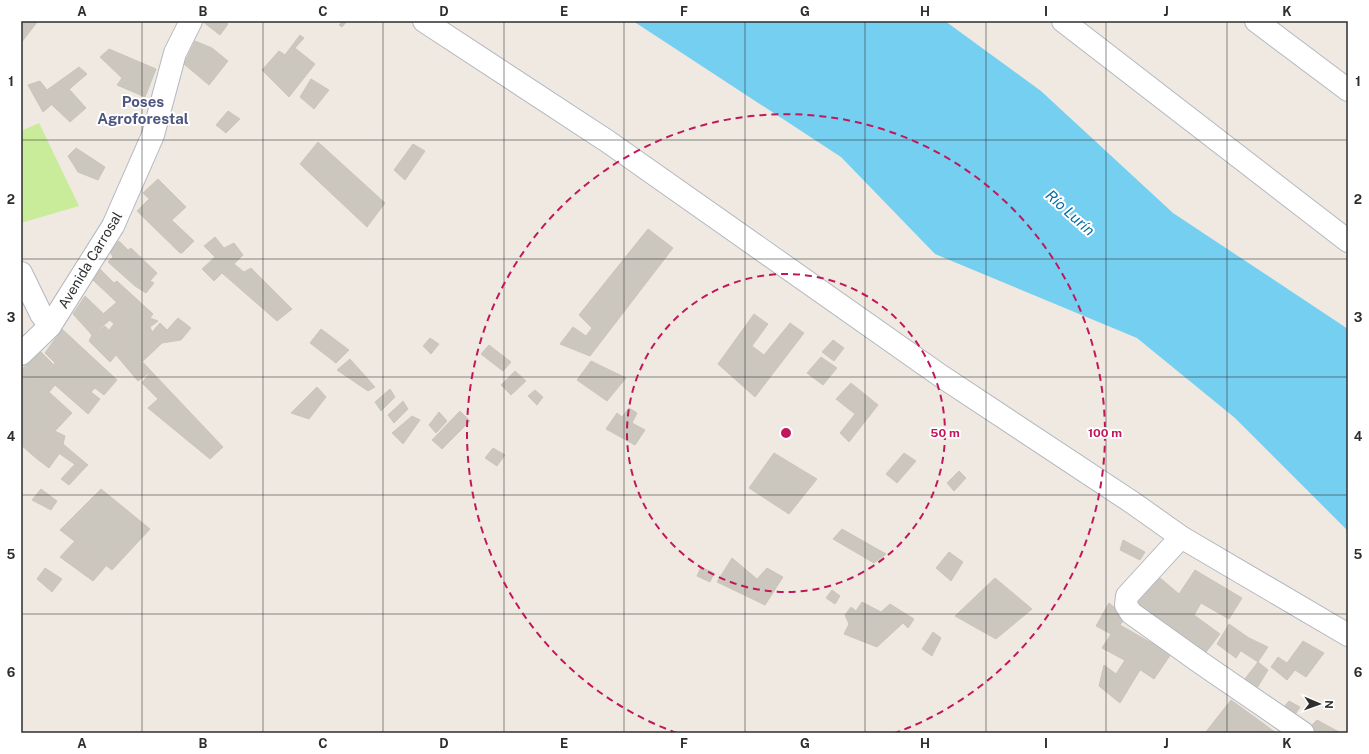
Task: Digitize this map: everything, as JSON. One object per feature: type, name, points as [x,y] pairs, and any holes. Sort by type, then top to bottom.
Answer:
[{"type":"street","name":"Avenida Carrosal","points":[[21,354],[50,326],[113,226],[153,135],[175,53],[191,21]]},
{"type":"street","points":[[424,21],[607,141],[941,376],[1133,503],[1181,537],[1348,635]]},
{"type":"street","points":[[1063,21],[1348,241]]},
{"type":"street","points":[[1256,21],[1348,90]]},
{"type":"street","points":[[21,273],[41,314],[50,326]]},
{"type":"street","points":[[1181,537],[1127,596],[1126,605],[1131,613],[1303,733]]},
{"type":"green space","points":[[39,123],[79,206],[21,223],[21,131]]},
{"type":"water","name":"Río Lurín","points":[[633,21],[945,21],[1041,91],[1173,213],[1348,329],[1348,531],[1235,418],[1137,338],[935,254],[841,157]]},
{"type":"building","points":[[21,21],[38,21],[21,43]]},
{"type":"building","points":[[202,21],[225,21],[228,24],[220,35]]},
{"type":"building","points":[[340,21],[347,21],[342,27],[339,25],[342,22]]},
{"type":"building","points":[[300,35],[304,38],[295,48],[315,64],[289,97],[262,70],[279,51],[285,55]]},
{"type":"building","points":[[195,41],[212,48],[228,61],[209,85],[184,64]]},
{"type":"building","points":[[109,49],[156,69],[145,97],[117,85],[122,78],[100,57]]},
{"type":"building","points":[[79,67],[87,74],[43,112],[28,85],[40,81],[47,90]]},
{"type":"building","points":[[311,79],[329,90],[314,109],[300,97]]},
{"type":"building","points":[[69,89],[86,108],[70,122],[51,104]]},
{"type":"building","points":[[228,111],[240,119],[226,133],[216,125]]},
{"type":"building","points":[[318,142],[385,203],[367,227],[300,164]]},
{"type":"building","points":[[413,144],[425,151],[405,180],[394,170]]},
{"type":"building","points":[[76,148],[105,167],[98,180],[78,172],[68,156]]},
{"type":"building","points":[[158,179],[186,207],[172,220],[143,193]]},
{"type":"building","points":[[149,199],[194,241],[182,253],[180,253],[137,211]]},
{"type":"building","points":[[648,229],[673,248],[590,356],[560,344],[573,327],[586,336],[592,328],[579,315]]},
{"type":"building","points":[[215,237],[224,248],[234,243],[243,255],[234,264],[244,272],[251,268],[292,309],[277,321],[222,273],[214,281],[202,269],[215,257],[204,246]]},
{"type":"building","points":[[119,241],[128,250],[131,248],[157,273],[150,281],[154,283],[146,293],[135,286],[108,262],[113,257],[109,250]]},
{"type":"building","points":[[100,269],[114,283],[117,281],[153,314],[150,318],[158,321],[150,327],[144,328],[93,280]]},
{"type":"building","points":[[85,296],[110,320],[92,335],[73,314]]},
{"type":"building","points":[[117,302],[128,313],[119,325],[129,333],[120,343],[109,330],[114,324],[103,314]]},
{"type":"building","points":[[128,313],[144,328],[150,327],[152,332],[162,343],[142,362],[123,341],[129,333],[119,325]]},
{"type":"building","points":[[754,314],[768,324],[752,346],[764,355],[790,323],[804,333],[755,397],[718,364]]},
{"type":"building","points":[[178,318],[191,328],[181,340],[162,343],[152,332],[160,323],[167,330]]},
{"type":"building","points":[[105,326],[120,343],[123,341],[151,371],[138,381],[116,355],[110,362],[89,341],[92,335]]},
{"type":"building","points":[[62,329],[117,380],[104,395],[95,388],[91,392],[100,399],[88,414],[55,385],[49,392],[38,382],[55,363],[45,353]]},
{"type":"building","points":[[321,329],[349,350],[336,363],[310,343]]},
{"type":"building","points":[[430,338],[439,344],[431,354],[423,346]]},
{"type":"building","points":[[833,340],[844,348],[834,361],[822,352]]},
{"type":"building","points":[[489,345],[511,362],[503,371],[481,354]]},
{"type":"building","points":[[41,352],[53,364],[38,382],[72,413],[55,431],[65,436],[63,444],[88,465],[83,470],[21,427],[21,370]]},
{"type":"building","points":[[821,357],[837,368],[823,385],[807,373]]},
{"type":"building","points":[[350,359],[375,387],[368,391],[337,370]]},
{"type":"building","points":[[591,361],[626,378],[607,401],[577,380]]},
{"type":"building","points":[[151,371],[223,447],[210,459],[148,408],[158,399],[142,383]]},
{"type":"building","points":[[515,371],[526,381],[511,395],[501,385]]},
{"type":"building","points":[[851,383],[878,405],[849,442],[840,433],[855,414],[836,399]]},
{"type":"building","points":[[317,387],[326,397],[309,419],[291,413]]},
{"type":"building","points":[[390,389],[395,397],[381,411],[375,402]]},
{"type":"building","points":[[535,390],[543,397],[537,405],[528,396]]},
{"type":"building","points":[[403,401],[408,409],[394,423],[388,415]]},
{"type":"building","points":[[629,408],[637,413],[632,423],[645,430],[635,445],[606,429],[617,413],[622,417]]},
{"type":"building","points":[[460,411],[470,421],[442,449],[432,440]]},
{"type":"building","points":[[439,412],[447,421],[436,433],[429,425]]},
{"type":"building","points":[[412,416],[420,420],[403,444],[392,433]]},
{"type":"building","points":[[21,427],[46,445],[37,459],[21,445]]},
{"type":"building","points":[[46,445],[59,454],[49,468],[37,459]]},
{"type":"building","points":[[493,448],[505,455],[497,466],[485,458]]},
{"type":"building","points":[[774,453],[817,479],[789,514],[749,488]]},
{"type":"building","points":[[904,453],[916,461],[897,483],[886,474]]},
{"type":"building","points":[[75,464],[83,470],[69,485],[61,479]]},
{"type":"building","points":[[959,471],[966,478],[954,491],[947,483]]},
{"type":"building","points":[[41,489],[57,501],[51,510],[32,500]]},
{"type":"building","points":[[101,489],[150,529],[112,570],[60,530]]},
{"type":"building","points":[[842,529],[886,554],[874,563],[833,539]]},
{"type":"building","points":[[1123,540],[1145,552],[1140,560],[1120,550]]},
{"type":"building","points":[[75,541],[106,566],[93,581],[60,557]]},
{"type":"building","points":[[949,552],[963,562],[951,581],[936,568]]},
{"type":"building","points":[[732,558],[757,579],[767,568],[783,577],[765,605],[717,582]]},
{"type":"building","points":[[701,567],[714,573],[710,582],[697,576]]},
{"type":"building","points":[[45,568],[62,579],[52,592],[37,579]]},
{"type":"building","points":[[1195,570],[1242,598],[1229,619],[1201,603],[1194,615],[1220,634],[1203,656],[1137,603],[1159,577],[1179,594]]},
{"type":"building","points":[[995,578],[1032,609],[996,639],[955,616]]},
{"type":"building","points":[[832,590],[840,596],[835,604],[826,598]]},
{"type":"building","points":[[862,602],[881,612],[890,604],[914,619],[908,628],[903,623],[877,647],[844,634],[849,624],[845,615],[851,607],[856,611]]},
{"type":"building","points":[[1109,603],[1126,617],[1120,625],[1148,641],[1130,663],[1102,648],[1111,634],[1096,626]]},
{"type":"building","points":[[1229,624],[1249,638],[1236,658],[1217,644]]},
{"type":"building","points":[[933,632],[941,638],[932,656],[922,649]]},
{"type":"building","points":[[1249,638],[1268,647],[1258,662],[1241,651]]},
{"type":"building","points":[[1148,641],[1171,654],[1154,679],[1130,663]]},
{"type":"building","points":[[1303,641],[1324,653],[1306,677],[1295,670],[1287,680],[1271,667],[1278,657],[1287,663]]},
{"type":"building","points":[[1125,660],[1140,670],[1120,703],[1099,686],[1104,665],[1116,674]]},
{"type":"building","points":[[1258,662],[1268,670],[1254,693],[1241,684]]},
{"type":"building","points":[[1231,700],[1264,724],[1257,733],[1205,733]]},
{"type":"building","points":[[1289,701],[1300,707],[1291,721],[1278,714]]},
{"type":"building","points":[[1317,720],[1341,733],[1306,733],[1305,732]]},
{"type":"building","points":[[1264,724],[1276,733],[1257,733]]},
{"type":"district","name":"Poses Agroforestal","points":[[143,110]]}]
